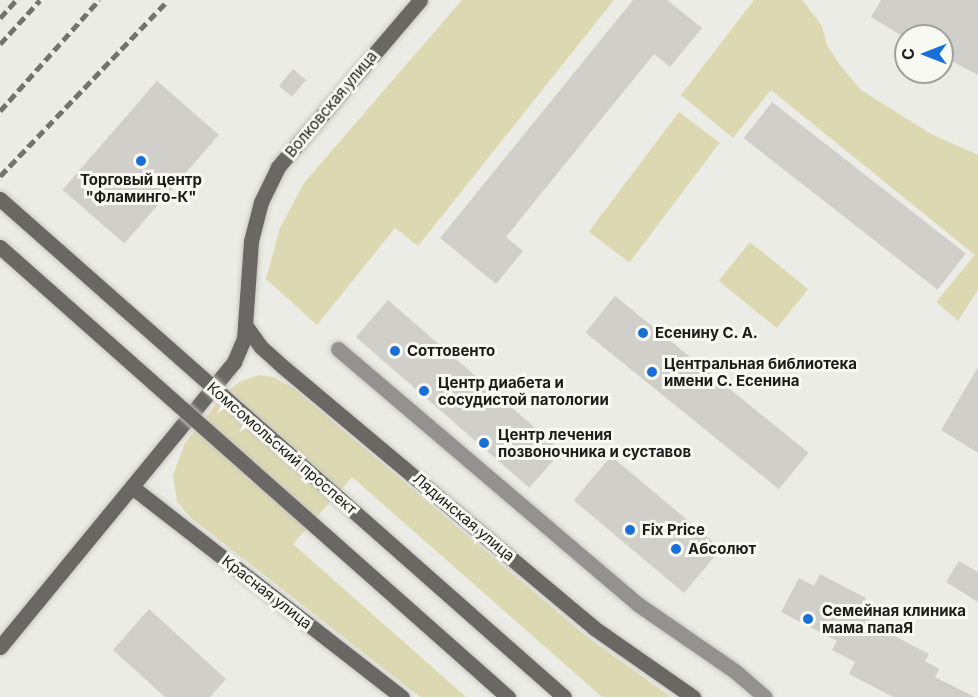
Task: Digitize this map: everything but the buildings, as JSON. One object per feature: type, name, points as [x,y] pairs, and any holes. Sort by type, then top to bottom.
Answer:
[{"type":"main road","name":"Волковская улица","points":[[0,647],[234,362],[241,347],[245,325],[251,241],[261,202],[278,167],[420,0]]},
{"type":"main road","name":"Комсомольский проспект","points":[[0,199],[564,697]]},
{"type":"main road","points":[[0,247],[508,697]]},
{"type":"main road","name":"Лядинская улица","points":[[245,325],[261,347],[282,366],[594,628],[693,697]]},
{"type":"main road","name":"Красная улица","points":[[132,487],[402,697]]},
{"type":"street","points":[[338,349],[639,605],[736,672],[765,697]]},
{"type":"shaded area","points":[[462,0],[614,0],[418,246],[395,228],[317,325],[266,279],[280,228],[304,183]]},
{"type":"shaded area","points":[[754,0],[802,0],[822,26],[827,45],[839,64],[861,90],[931,134],[978,155],[978,290],[958,321],[936,302],[975,255],[771,90],[733,138],[681,95]]},
{"type":"shaded area","points":[[679,112],[720,143],[629,262],[589,232]]},
{"type":"shaded area","points":[[750,242],[808,289],[777,328],[719,281]]},
{"type":"shaded area","points":[[259,375],[273,377],[293,388],[587,637],[671,697],[602,697],[352,477],[293,544],[466,697],[420,697],[190,517],[177,502],[173,475],[185,443],[223,396],[239,382]]},
{"type":"railway","points":[[0,18],[16,0]]},
{"type":"railway","points":[[0,44],[40,0]]},
{"type":"railway","points":[[0,111],[99,0]]},
{"type":"railway","points":[[0,176],[168,0]]},
{"type":"place","name":"Торговый центр \"Фламинго-К\"","points":[[141,161]]},
{"type":"place","name":"Есенину С. А.","points":[[643,333]]},
{"type":"place","name":"Соттовенто","points":[[395,351]]},
{"type":"place","name":"Центральная библиотека имени С. Есенина","points":[[652,372]]},
{"type":"place","name":"Центр диабета и сосудистой патологии","points":[[424,391]]},
{"type":"place","name":"Центр лечения позвоночника и суставов","points":[[484,443]]},
{"type":"place","name":"Fix Price","points":[[630,530]]},
{"type":"place","name":"Абсолют","points":[[676,549]]},
{"type":"place","name":"Семейная клиника мама папаЯ","points":[[808,619]]}]
